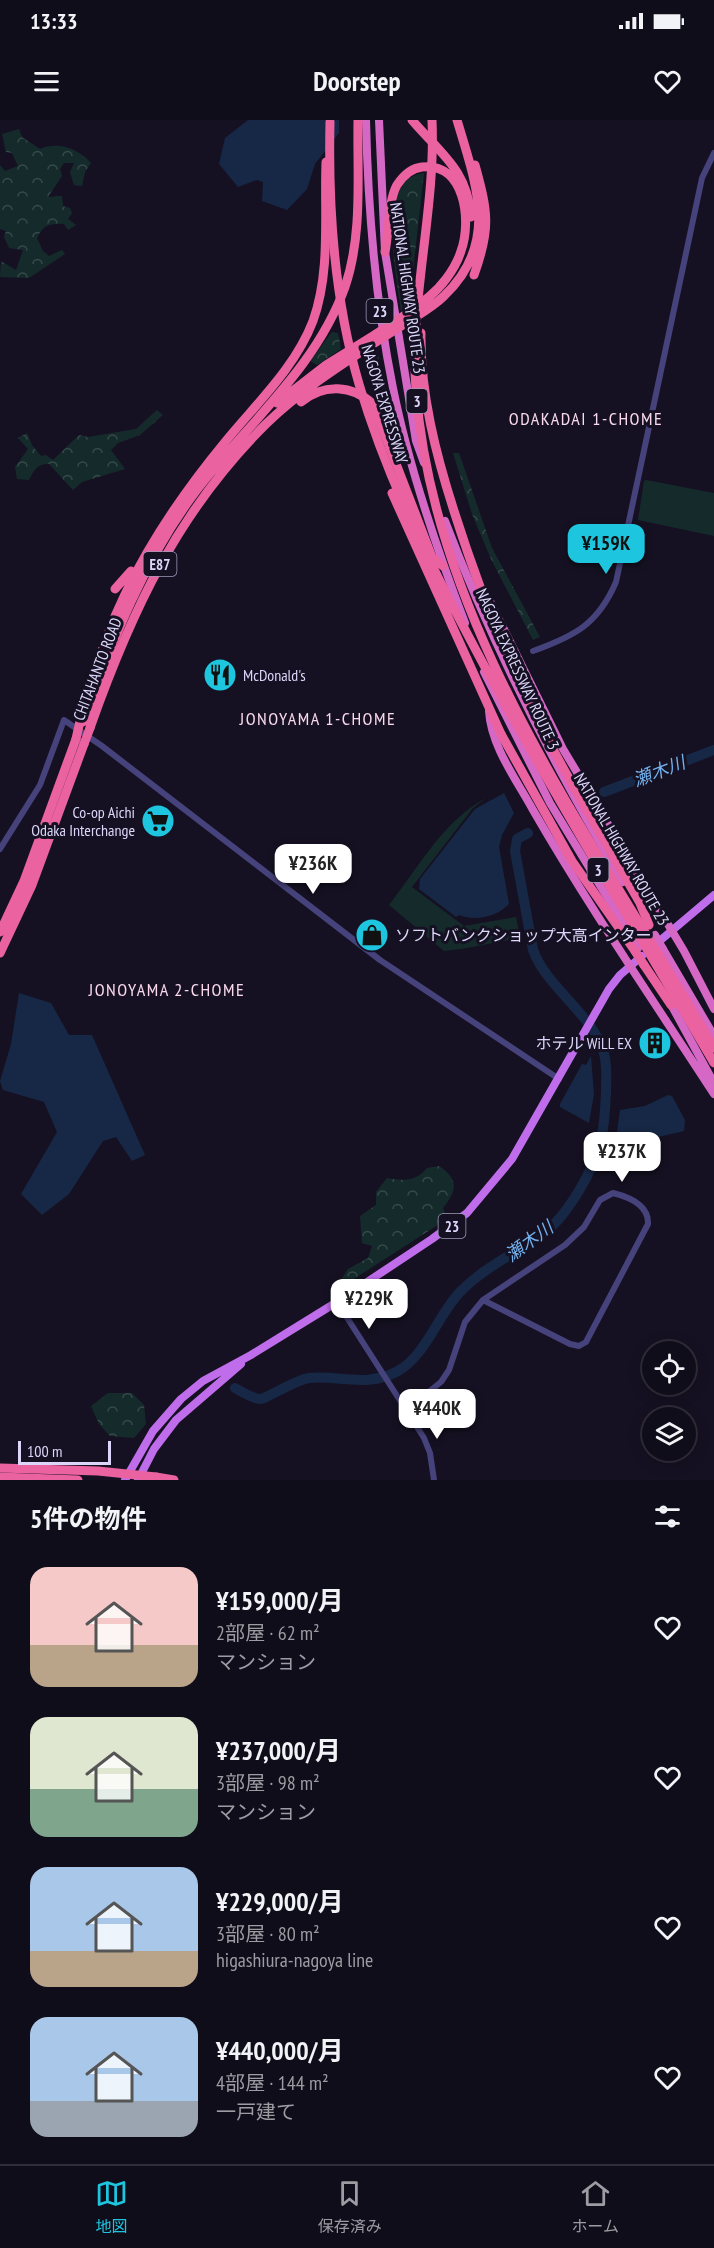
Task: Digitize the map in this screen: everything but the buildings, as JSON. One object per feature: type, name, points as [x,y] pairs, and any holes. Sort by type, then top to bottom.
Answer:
[{"type":"highway","points":[[248,429],[310,355],[334,312],[345,285],[355,244],[358,120]]},
{"type":"highway","name":"NATIONAL HIGHWAY ROUTE 23","points":[[366,120],[373,262],[383,335],[406,446],[443,566],[488,683],[550,803],[637,950]]},
{"type":"highway","name":"NATIONAL HIGHWAY ROUTE 23","points":[[379,120],[385,252],[416,441],[476,603],[523,704],[572,795],[596,831]]},
{"type":"highway","points":[[412,120],[455,166],[465,184],[472,224],[466,253],[457,273],[427,308]]},
{"type":"highway","name":"NAGOYA EXPRESSWAY ROUTE 3","points":[[432,120],[431,178],[415,355],[418,420],[430,487],[464,591],[498,669],[534,742],[581,825],[714,1046]]},
{"type":"highway","points":[[80,742],[107,633],[121,602],[173,511],[296,355],[318,304],[325,256],[325,176],[330,121]]},
{"type":"highway","name":"NAGOYA EXPRESSWAY","points":[[330,121],[330,194],[336,273],[359,383]]},
{"type":"highway","points":[[376,338],[443,297],[462,274],[479,237],[479,205],[460,122]]},
{"type":"highway","points":[[460,122],[484,198],[488,224],[486,240],[474,274]]},
{"type":"highway","points":[[385,252],[393,196],[402,178],[417,168],[425,167],[435,167],[450,174],[459,189],[465,210],[462,250],[446,279],[405,319]]},
{"type":"highway","points":[[421,271],[421,344],[429,408],[437,453],[465,546],[510,661],[535,715],[596,831],[640,903],[649,925]]},
{"type":"highway","name":"E87","points":[[248,429],[271,407],[326,365],[376,338]]},
{"type":"highway","name":"E87","points":[[268,423],[316,382],[376,338]]},
{"type":"highway","points":[[359,383],[361,401],[398,510],[501,734],[572,861],[646,964],[672,1005],[714,1083]]},
{"type":"highway","name":"NAGOYA EXPRESSWAY ROUTE 3","points":[[359,383],[404,507],[466,632],[549,786],[714,1063]]},
{"type":"highway","points":[[268,423],[289,413],[307,397],[320,391],[345,388],[366,397],[374,404],[379,416],[432,557],[443,566]]},
{"type":"highway","name":"CHITAHANTO ROAD","points":[[84,724],[165,554],[209,488],[268,423]]},
{"type":"highway","name":"CHITAHANTO ROAD","points":[[84,724],[125,614],[155,553],[196,491],[248,429]]},
{"type":"highway","points":[[115,589],[127,579],[170,505],[204,462],[215,455]]},
{"type":"highway","points":[[436,497],[455,540],[503,626],[563,749],[714,1010]]},
{"type":"highway","points":[[488,683],[490,723],[500,751],[558,854],[714,1094]]},
{"type":"highway","name":"CHITAHANTO ROAD","points":[[0,932],[24,881],[80,742]]},
{"type":"highway","name":"CHITAHANTO ROAD","points":[[0,952],[32,885],[80,742]]},
{"type":"highway","name":"NATIONAL HIGHWAY ROUTE 23","points":[[649,925],[714,1036]]},
{"type":"highway","points":[[0,1468],[98,1471],[174,1480]]},
{"type":"highway","points":[[0,1478],[21,1480]]},
{"type":"highway","points":[[0,1478],[78,1480]]},
{"type":"main road","name":"23","points":[[125,1480],[153,1431],[181,1399],[203,1381],[251,1356],[337,1302],[467,1213],[512,1159],[609,989],[631,966],[714,895]]},
{"type":"main road","name":"23","points":[[138,1480],[154,1449],[176,1420],[251,1356]]},
{"type":"street","points":[[533,651],[578,632],[596,618],[607,603],[616,582],[702,178],[714,153]]},
{"type":"street","points":[[0,849],[40,785],[64,720],[102,746],[380,960],[559,1079]]},
{"type":"street","points":[[406,1410],[441,1382],[448,1370],[465,1322],[483,1300],[565,1245],[584,1227],[600,1200],[607,1195],[620,1195],[643,1207],[646,1212],[648,1224],[586,1342],[579,1346],[570,1344],[483,1300]]},
{"type":"street","points":[[337,1302],[406,1410],[430,1453],[434,1480]]},
{"type":"green space","points":[[19,129],[22,137],[40,149],[54,146],[67,147],[80,153],[91,163],[85,172],[82,186],[74,185],[70,172],[74,163],[64,163],[60,169],[62,176],[48,197],[62,196],[63,206],[70,208],[72,213],[68,219],[76,225],[68,230],[64,224],[55,224],[42,230],[37,238],[43,251],[49,256],[62,250],[65,254],[29,278],[0,277],[1,261],[16,270],[23,250],[9,248],[4,237],[6,231],[0,229],[0,165],[5,171],[18,166],[12,153],[6,152],[2,134]]},
{"type":"green space","points":[[424,173],[409,306],[401,311],[394,254],[394,210],[399,192],[409,179]]},
{"type":"green space","points":[[332,332],[338,333],[341,349],[317,365],[310,361]]},
{"type":"green space","points":[[377,349],[390,415],[385,415],[377,400],[380,389],[376,384],[375,361],[370,358],[360,359]]},
{"type":"green space","points":[[157,410],[163,415],[140,435],[118,443],[111,450],[125,469],[82,482],[73,490],[49,464],[36,468],[29,480],[17,479],[15,467],[28,449],[18,438],[27,433],[32,445],[41,456],[46,455],[53,460],[79,435],[88,437],[136,429]]},
{"type":"green space","points":[[453,453],[459,453],[492,548],[540,637],[533,640],[491,559],[472,514]]},
{"type":"green space","points":[[646,480],[714,493],[714,536],[638,520]]},
{"type":"green space","points":[[486,798],[473,808],[412,887],[464,926],[516,917],[520,937],[444,951],[389,905],[444,832],[471,807]]},
{"type":"green space","points":[[439,1166],[450,1176],[454,1186],[443,1208],[447,1219],[346,1284],[342,1278],[348,1269],[368,1258],[372,1246],[362,1243],[360,1216],[376,1205],[376,1192],[387,1178],[398,1180],[414,1178],[427,1168]]},
{"type":"green space","points":[[108,1393],[132,1393],[144,1405],[146,1424],[134,1438],[110,1436],[99,1424],[91,1406]]},
{"type":"water","points":[[248,120],[339,120],[339,133],[315,164],[307,189],[287,210],[262,201],[263,182],[257,180],[238,187],[219,164],[225,138]]},
{"type":"water","points":[[504,793],[514,813],[502,835],[499,847],[509,904],[499,912],[486,917],[472,918],[459,915],[456,917],[419,889],[420,879],[475,809]]},
{"type":"water","points":[[19,993],[51,1003],[69,1035],[92,1035],[145,1155],[132,1161],[116,1137],[103,1141],[69,1194],[42,1215],[21,1194],[57,1132],[44,1102],[3,1090],[0,1081],[11,1044]]},
{"type":"water","points":[[591,1056],[594,1094],[589,1123],[560,1107],[560,1104],[582,1064],[586,1065]]},
{"type":"water","points":[[668,1095],[672,1096],[685,1120],[684,1131],[615,1147],[620,1110],[645,1106]]},
{"type":"waterway","name":"瀬木川","points":[[604,792],[714,750]]},
{"type":"waterway","name":"瀬木川","points":[[235,1388],[260,1399],[309,1378],[364,1380],[387,1376],[398,1371],[408,1364],[424,1345],[460,1292],[479,1275],[553,1225],[570,1204],[585,1179],[597,1155],[602,1137],[606,1067],[603,1050],[596,1035],[551,980],[533,950],[515,851],[517,839],[528,833]]},
{"type":"place","name":"McDonald's","points":[[220,675]]},
{"type":"place","name":"Co-op Aichi Odaka Interchange","points":[[158,821]]},
{"type":"place","name":"ソフトバンクショップ大高インター","points":[[372,935]]},
{"type":"place","name":"ホテル WiLL EX","points":[[655,1043]]},
{"type":"district","name":"ODAKADAI 1-CHOME","points":[[586,418]]},
{"type":"district","name":"JONOYAMA 1-CHOME","points":[[318,718]]},
{"type":"district","name":"JONOYAMA 2-CHOME","points":[[167,989]]}]
